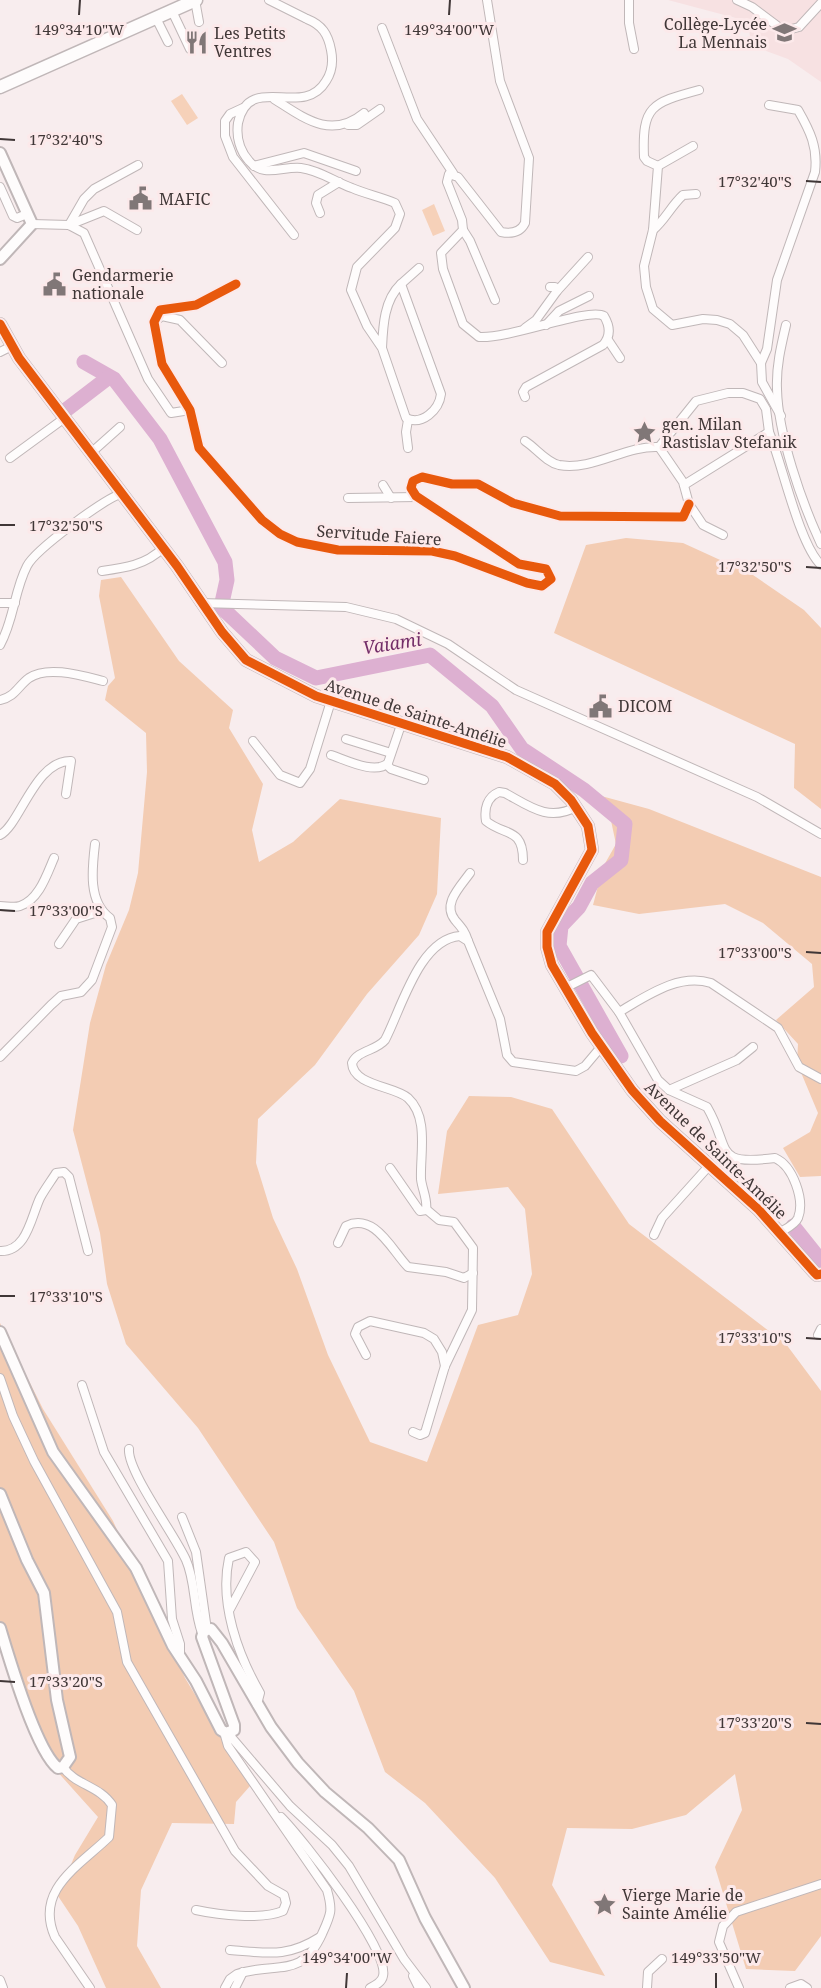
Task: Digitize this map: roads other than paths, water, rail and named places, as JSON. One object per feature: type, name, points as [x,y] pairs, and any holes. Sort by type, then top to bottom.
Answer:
[{"type":"main road","points":[[0,87],[196,0]]},
{"type":"street","points":[[196,0],[199,22]]},
{"type":"street","points":[[269,0],[320,26],[329,42],[332,56],[328,77],[319,92],[304,98],[269,96],[254,99],[230,114],[225,121],[224,128],[227,145],[233,156],[294,235]]},
{"type":"street","points":[[382,28],[417,119],[453,173],[501,232],[510,234],[522,229],[526,211],[529,158],[500,81],[487,0]]},
{"type":"street","points":[[630,0],[629,23],[634,49]]},
{"type":"street","points":[[736,0],[752,7],[784,31],[799,27],[821,3]]},
{"type":"street","points":[[172,11],[190,49]]},
{"type":"street","points":[[156,18],[168,42]]},
{"type":"street","points":[[658,166],[645,157],[643,125],[652,109],[669,98],[699,90]]},
{"type":"street","points":[[269,96],[311,122],[321,125],[357,125],[380,110]]},
{"type":"street","points":[[769,105],[798,110],[811,136],[817,155],[815,172],[777,280],[767,349],[761,363],[762,382],[781,416]]},
{"type":"street","points":[[244,107],[240,114],[237,135],[240,147],[254,166],[265,170],[289,167],[309,169],[395,203],[400,214],[395,228],[363,259],[351,282],[354,298],[382,348],[408,420],[406,432],[408,448]]},
{"type":"street","points":[[344,125],[364,113]]},
{"type":"street","points":[[658,166],[693,146]]},
{"type":"street","points":[[254,166],[304,153],[356,171]]},
{"type":"street","points":[[1,156],[30,219]]},
{"type":"street","points":[[69,225],[84,199],[94,189],[138,165]]},
{"type":"street","points":[[658,166],[653,230],[644,266],[653,309],[672,325],[703,319],[730,324],[743,334],[761,363]]},
{"type":"street","points":[[453,173],[447,176],[447,182],[462,220],[463,230],[495,300]]},
{"type":"street","points":[[320,213],[316,203],[318,195],[339,182]]},
{"type":"street","points":[[0,187],[13,216],[69,225],[84,233],[90,242],[148,379],[171,414],[190,410],[162,364],[154,322],[160,310],[196,305],[236,284]]},
{"type":"street","points":[[653,230],[664,221],[674,204],[683,195],[696,194]]},
{"type":"street","points":[[69,225],[104,211],[137,230]]},
{"type":"street","points":[[0,259],[30,219]]},
{"type":"street","points":[[463,230],[444,249],[440,259],[464,324],[479,336],[513,334],[574,317],[600,314],[607,321],[608,340],[620,358]]},
{"type":"street","points":[[513,334],[532,324],[553,289],[588,257]]},
{"type":"street","points":[[382,348],[387,308],[394,290],[419,268]]},
{"type":"street","points":[[401,284],[441,394],[440,401],[429,415],[422,419],[408,420]]},
{"type":"street","points":[[546,326],[559,311],[589,296]]},
{"type":"street","points":[[154,322],[162,316],[180,320],[222,363]]},
{"type":"street","name":"Avenue de Sainte-Amélie","points":[[0,324],[5,349],[66,417],[163,548],[200,603],[246,660],[296,688],[507,757],[555,784],[576,807],[588,826],[592,850],[553,921],[546,939],[549,956],[568,986],[600,1047],[647,1108],[708,1167],[759,1210],[814,1272],[817,1275],[821,1274]]},
{"type":"street","points":[[786,325],[777,371],[781,416],[794,471],[821,544]]},
{"type":"street","points":[[525,397],[523,392],[526,387],[596,349],[608,340]]},
{"type":"street","points":[[525,441],[560,465],[594,461],[637,449],[659,447],[696,401],[728,393],[743,393],[760,399],[766,409],[770,432],[802,527],[815,558],[821,565]]},
{"type":"street","name":"Servitude Faiere","points":[[190,410],[199,448],[262,520],[297,542],[364,552],[432,550],[455,556],[527,583],[542,586],[551,579],[546,569],[519,564],[417,497]]},
{"type":"street","points":[[10,458],[66,417]]},
{"type":"street","points":[[92,452],[120,427]]},
{"type":"street","points":[[684,485],[770,432]]},
{"type":"street","points":[[659,447],[684,485],[689,504],[704,525],[723,534]]},
{"type":"street","points":[[417,497],[411,488],[413,481],[422,477],[452,484],[478,484],[513,503],[560,516],[683,518],[688,512],[689,504]]},
{"type":"street","points":[[383,484],[391,498]]},
{"type":"street","points":[[0,645],[30,561],[92,510],[112,496],[123,493]]},
{"type":"street","points":[[348,498],[417,497]]},
{"type":"street","points":[[102,571],[140,563],[153,557],[163,548]]},
{"type":"street","points":[[0,603],[15,603]]},
{"type":"street","points":[[200,603],[346,606],[396,619],[448,644],[516,690],[757,798],[821,834]]},
{"type":"street","points":[[0,700],[15,694],[30,678],[38,674],[69,674],[103,681]]},
{"type":"street","points":[[253,741],[280,775],[300,783],[310,769],[331,701]]},
{"type":"street","points":[[387,765],[402,722]]},
{"type":"street","points":[[346,740],[392,753]]},
{"type":"street","points":[[330,755],[376,768],[387,765]]},
{"type":"street","points":[[0,835],[9,828],[33,788],[49,772],[71,761],[66,794]]},
{"type":"street","points":[[387,765],[391,769],[424,780]]},
{"type":"street","points":[[523,860],[520,840],[512,832],[486,820],[485,810],[491,796],[499,792],[546,814],[561,813],[576,807]]},
{"type":"street","points":[[0,1057],[61,996],[81,992],[92,980],[112,927],[110,918],[101,911],[93,882],[95,844]]},
{"type":"street","points":[[0,906],[21,906],[34,895],[41,887],[54,858]]},
{"type":"street","points":[[470,873],[449,906],[449,913],[465,932],[500,1018],[506,1051],[513,1062],[576,1071],[585,1066],[600,1047]]},
{"type":"street","points":[[58,944],[76,919],[101,911]]},
{"type":"street","points":[[412,1432],[420,1435],[425,1433],[445,1366],[472,1310],[473,1248],[454,1222],[439,1220],[426,1209],[421,1176],[422,1129],[410,1100],[359,1076],[352,1063],[358,1055],[377,1047],[385,1040],[413,979],[436,948],[453,937],[460,936],[468,940]]},
{"type":"street","points":[[568,986],[591,975],[619,1012],[658,1080],[669,1090],[707,1107],[726,1153],[734,1160],[776,1158],[789,1168],[797,1185],[799,1215],[796,1222],[779,1233]]},
{"type":"street","points":[[619,1012],[656,991],[686,980],[699,979],[711,983],[778,1028],[799,1067],[821,1078]]},
{"type":"street","points":[[669,1090],[737,1060],[753,1047]]},
{"type":"street","points":[[654,1235],[662,1218],[708,1167]]},
{"type":"street","points":[[390,1168],[417,1208],[420,1211],[426,1209]]},
{"type":"street","points":[[0,1251],[7,1251],[19,1245],[41,1197],[56,1173],[64,1172],[69,1177],[88,1251]]},
{"type":"street","points":[[338,1243],[345,1226],[360,1223],[379,1232],[408,1267],[446,1272],[464,1278],[473,1273]]},
{"type":"street","points":[[366,1355],[355,1334],[358,1327],[370,1321],[424,1333],[434,1339],[442,1352],[445,1366]]},
{"type":"street","points":[[0,1332],[53,1452],[136,1568],[180,1657],[227,1732],[260,1772],[349,1866],[419,1988]]},
{"type":"street","points":[[0,1378],[13,1416],[34,1461],[117,1612],[127,1662],[235,1851],[268,1886],[284,1895],[286,1904],[283,1911],[274,1915],[216,1914],[196,1910]]},
{"type":"street","points":[[82,1385],[104,1452],[118,1480],[159,1542],[168,1561],[172,1619],[180,1644],[180,1657]]},
{"type":"street","points":[[129,1449],[132,1468],[152,1499],[189,1567],[196,1616],[205,1631]]},
{"type":"street","points":[[0,1494],[27,1560],[44,1593],[57,1700],[70,1757],[63,1767]]},
{"type":"street","points":[[182,1517],[196,1552],[205,1631],[234,1725],[227,1732],[228,1746],[327,1890],[332,1911],[316,1948],[306,1960],[243,1972],[230,1979],[225,1988]]},
{"type":"street","points":[[230,1609],[255,1562],[246,1552],[229,1558],[227,1567],[230,1609],[234,1638],[260,1693],[258,1704]]},
{"type":"street","points":[[0,1628],[24,1700],[47,1755],[58,1768],[63,1767]]},
{"type":"street","points":[[205,1631],[216,1632],[271,1727],[309,1776],[368,1828],[399,1860],[424,1918],[464,1988]]},
{"type":"street","points":[[63,1767],[67,1773],[101,1792],[112,1805],[109,1837],[55,1889],[50,1906],[51,1928],[90,1988]]},
{"type":"street","points":[[272,1807],[293,1828],[345,1896],[381,1958],[384,1974],[380,1982],[370,1988]]},
{"type":"street","points":[[739,1988],[719,1942],[723,1926],[736,1912],[821,1884]]},
{"type":"street","points":[[230,1950],[283,1954],[302,1948],[321,1936]]},
{"type":"street","points":[[404,1959],[426,1988]]},
{"type":"street","points":[[647,1988],[648,1972],[662,1959]]},
{"type":"street","points":[[235,1988],[243,1972]]},
{"type":"street","points":[[0,1980],[3,1988]]},
{"type":"street","points":[[790,1988],[801,1983],[807,1988]]},
{"type":"waterway","name":"Vaiami","points":[[84,362],[114,379],[160,439],[225,562],[227,580],[221,607],[275,658],[316,678],[430,655],[492,706],[522,749],[584,790],[625,824],[621,860],[592,883],[579,907],[561,926],[559,946],[621,1056]]},
{"type":"waterway","points":[[62,413],[109,377]]},
{"type":"waterway","points":[[793,1226],[821,1261]]},
{"type":"place","name":"Collège-Lycée La Mennais","points":[[785,33]]},
{"type":"place","name":"Les Petits Ventres","points":[[196,42]]},
{"type":"place","name":"MAFIC","points":[[141,199]]},
{"type":"place","name":"Gendarmerie nationale","points":[[54,284]]},
{"type":"place","name":"gen. Milan Rastislav Stefanik","points":[[644,433]]},
{"type":"place","name":"DICOM","points":[[600,706]]},
{"type":"place","name":"Vierge Marie de Sainte Amélie","points":[[604,1904]]}]
